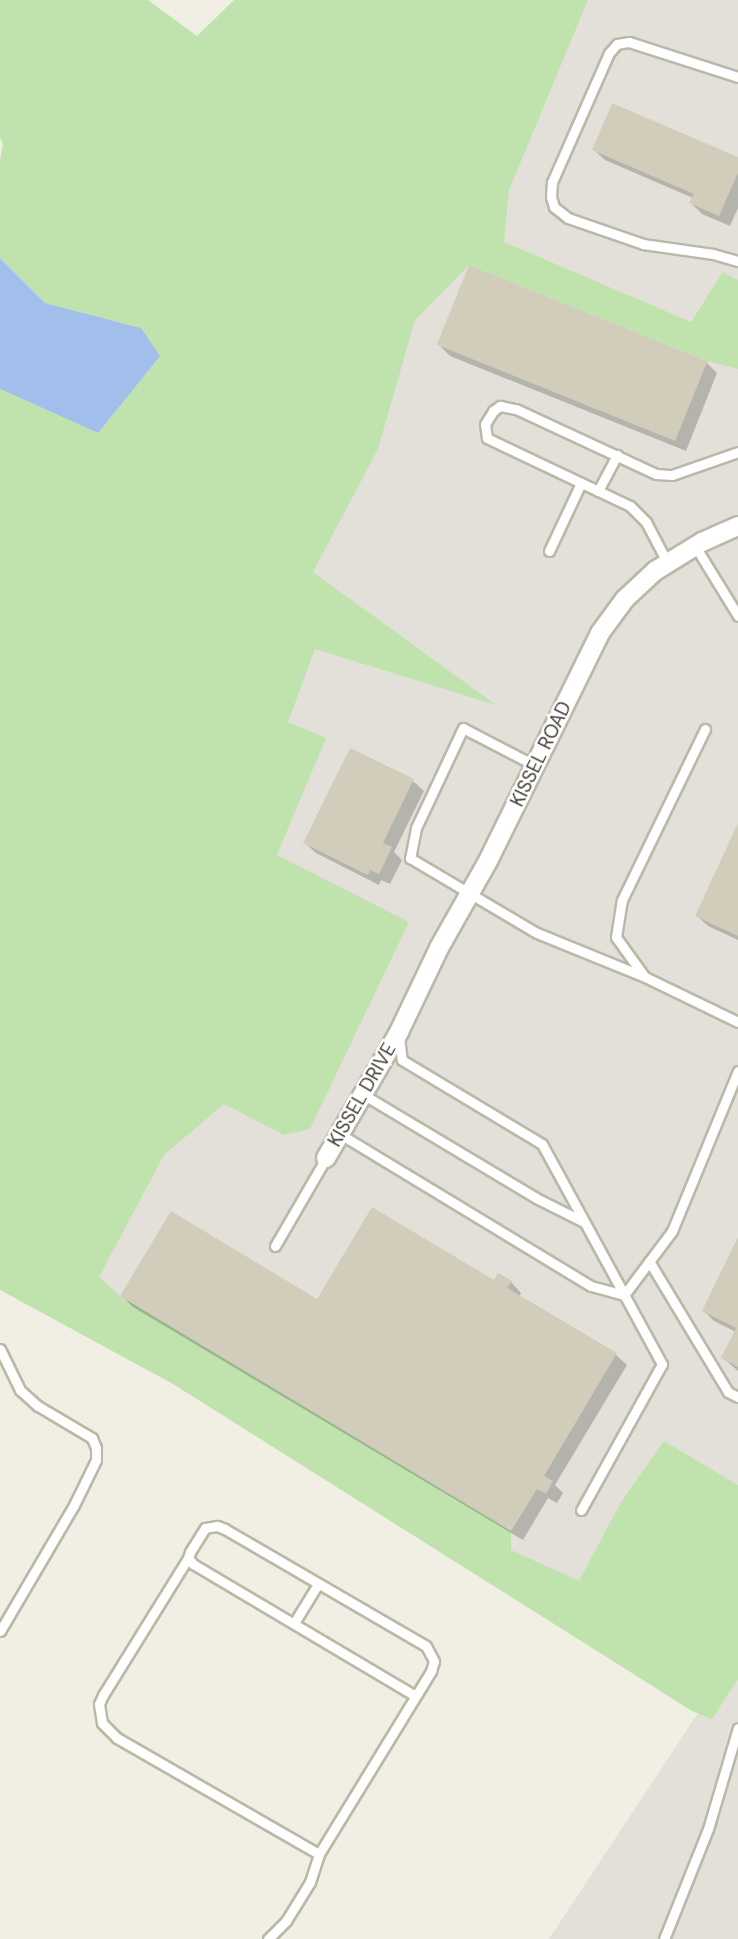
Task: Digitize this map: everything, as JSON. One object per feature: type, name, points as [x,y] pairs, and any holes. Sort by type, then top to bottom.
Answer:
[{"type":"street","name":"KISSEL ROAD","points":[[399,1032],[439,948],[536,766],[600,633],[625,599],[667,562],[738,526]]},
{"type":"street","name":"KISSEL DRIVE","points":[[326,1158],[399,1032]]},
{"type":"lane","points":[[737,260],[631,240],[559,214],[551,197],[558,171],[609,53],[617,44],[629,42],[738,76]]},
{"type":"lane","points":[[667,562],[646,522],[630,506],[487,438],[484,433],[485,424],[493,411],[500,406],[516,409],[656,474],[672,475],[738,452]]},
{"type":"lane","points":[[598,491],[617,455]]},
{"type":"lane","points":[[549,551],[581,483]]},
{"type":"lane","points":[[695,546],[738,616]]},
{"type":"lane","points":[[536,766],[463,728],[416,828],[410,858],[469,895],[547,937],[645,977],[738,1022]]},
{"type":"lane","points":[[645,977],[616,937],[622,900],[705,729]]},
{"type":"lane","points":[[399,1032],[401,1060],[542,1144],[662,1364],[581,1510]]},
{"type":"lane","points":[[624,1295],[672,1231],[738,1072]]},
{"type":"lane","points":[[363,1095],[536,1198],[585,1223]]},
{"type":"lane","points":[[340,1134],[591,1286],[624,1295]]},
{"type":"lane","points":[[275,1246],[326,1158]]},
{"type":"lane","points":[[649,1261],[728,1392],[738,1397]]},
{"type":"lane","points":[[0,1349],[20,1390],[38,1406],[92,1438],[96,1448],[96,1460],[74,1505],[0,1631]]},
{"type":"lane","points":[[268,1939],[286,1921],[310,1882],[319,1854],[434,1661],[426,1646],[217,1526],[205,1528],[103,1695],[99,1714],[102,1723],[117,1738],[319,1854]]},
{"type":"lane","points":[[188,1558],[193,1564],[415,1696]]},
{"type":"lane","points":[[294,1623],[318,1584]]},
{"type":"lane","points":[[664,1939],[708,1829],[738,1728]]},
{"type":"shaded area","points":[[498,0],[738,0],[738,1939],[549,1939],[702,1707],[0,1265]]},
{"type":"green space","points":[[0,0],[148,0],[197,36],[234,0],[588,0],[509,190],[504,242],[691,322],[723,272],[738,280],[738,369],[707,361],[469,265],[415,320],[378,449],[313,572],[496,705],[315,649],[288,722],[326,738],[277,855],[409,922],[310,1129],[284,1135],[224,1104],[164,1155],[99,1277],[120,1296],[511,1531],[511,1550],[579,1581],[621,1502],[664,1441],[738,1485],[738,1679],[712,1719],[692,1711],[173,1384],[0,1290],[0,389],[98,433],[141,328],[45,303],[0,258],[0,160],[3,144],[0,138]]},
{"type":"water","points":[[0,258],[45,303],[141,328],[160,356],[98,433],[0,389]]},
{"type":"building","points":[[612,103],[738,157],[738,173],[719,216],[689,203],[694,194],[592,150]]},
{"type":"building","points":[[469,265],[707,361],[675,441],[437,345]]},
{"type":"building","points":[[350,748],[414,779],[383,843],[392,847],[379,874],[370,870],[368,875],[303,843]]},
{"type":"building","points":[[738,823],[738,936],[695,916]]},
{"type":"building","points":[[372,1207],[494,1280],[498,1273],[512,1281],[507,1288],[617,1353],[544,1476],[553,1481],[546,1494],[537,1489],[511,1531],[120,1296],[171,1211],[317,1299]]},
{"type":"building","points":[[738,1237],[738,1367],[721,1358],[736,1328],[702,1311]]}]
